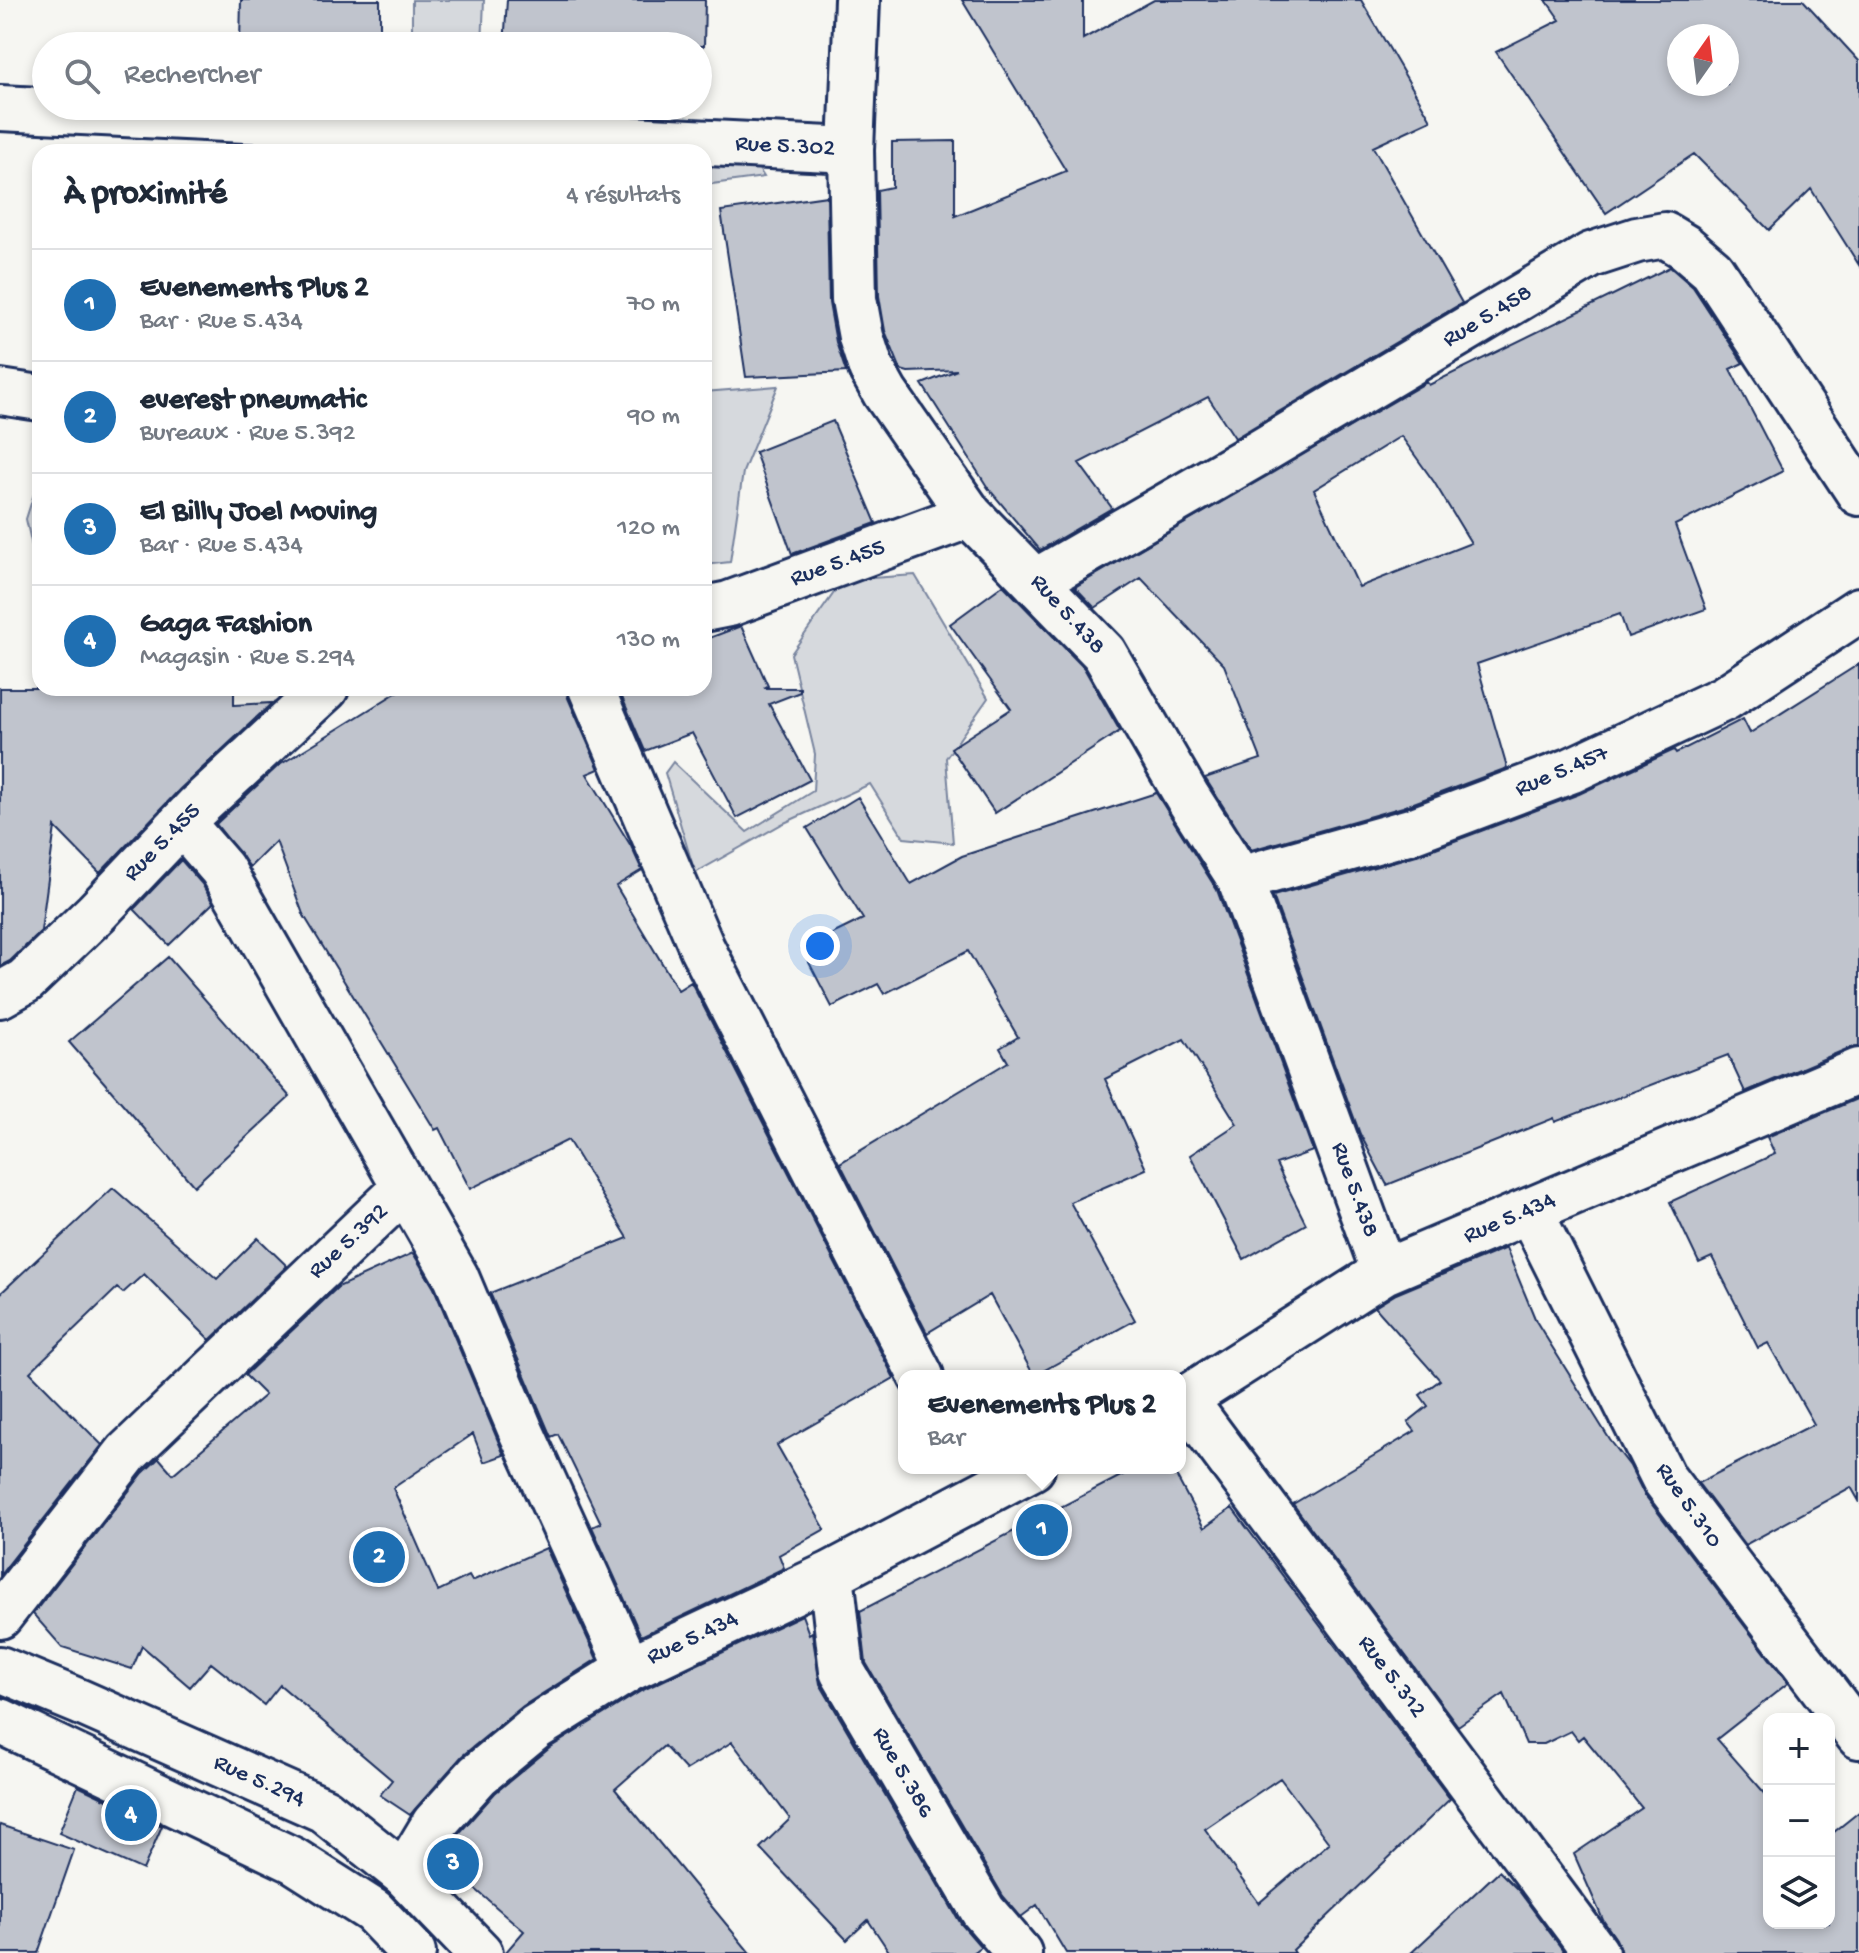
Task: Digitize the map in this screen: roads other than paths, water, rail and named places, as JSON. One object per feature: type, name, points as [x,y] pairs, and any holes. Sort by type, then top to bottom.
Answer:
[{"type":"street","name":"Rue 5.438","points":[[857,0],[851,150],[854,299],[868,358],[885,393],[970,515],[1104,653],[1188,798],[1240,879],[1384,1272]]},
{"type":"street","name":"Rue 5.302","points":[[0,108],[32,111]]},
{"type":"street","name":"Rue 5.302","points":[[213,120],[851,150]]},
{"type":"street","name":"Rue 5.458","points":[[1036,581],[1591,255],[1637,240],[1665,235],[1712,270],[1859,493]]},
{"type":"street","points":[[0,392],[32,397]]},
{"type":"street","name":"Rue 5.455","points":[[712,607],[729,604],[970,515]]},
{"type":"street","name":"Rue 5.457","points":[[1240,879],[1411,831],[1570,771],[1725,698],[1859,610]]},
{"type":"street","name":"Rue 5.455","points":[[0,995],[25,981],[96,913],[182,823],[317,696]]},
{"type":"street","points":[[594,696],[702,948],[918,1370]]},
{"type":"street","points":[[182,823],[222,869],[405,1188]]},
{"type":"street","name":"Rue 5.434","points":[[1186,1399],[1384,1272],[1859,1071]]},
{"type":"street","name":"Rue 5.392","points":[[0,1616],[127,1453],[405,1188],[456,1277],[520,1429],[629,1669]]},
{"type":"street","name":"Rue 5.310","points":[[1530,1211],[1664,1479],[1859,1736]]},
{"type":"street","name":"Rue 5.312","points":[[1186,1405],[1596,1953]]},
{"type":"street","name":"Rue 5.434","points":[[404,1874],[434,1824],[478,1775],[536,1727],[629,1669],[831,1574],[971,1482],[1006,1474]]},
{"type":"street","name":"Rue 5.386","points":[[831,1574],[842,1671],[983,1911],[1019,1953]]},
{"type":"street","name":"Rue 5.294","points":[[0,1669],[324,1810],[404,1874],[480,1953]]},
{"type":"street","points":[[0,1721],[293,1860],[373,1911],[413,1953]]},
{"type":"place","name":"Evenements Plus 2","points":[[1042,1530]]},
{"type":"place","name":"everest pneumatic","points":[[379,1557]]},
{"type":"place","name":"Gaga Fashion","points":[[131,1815]]},
{"type":"place","name":"El Billy Joel Moving","points":[[453,1864]]}]
